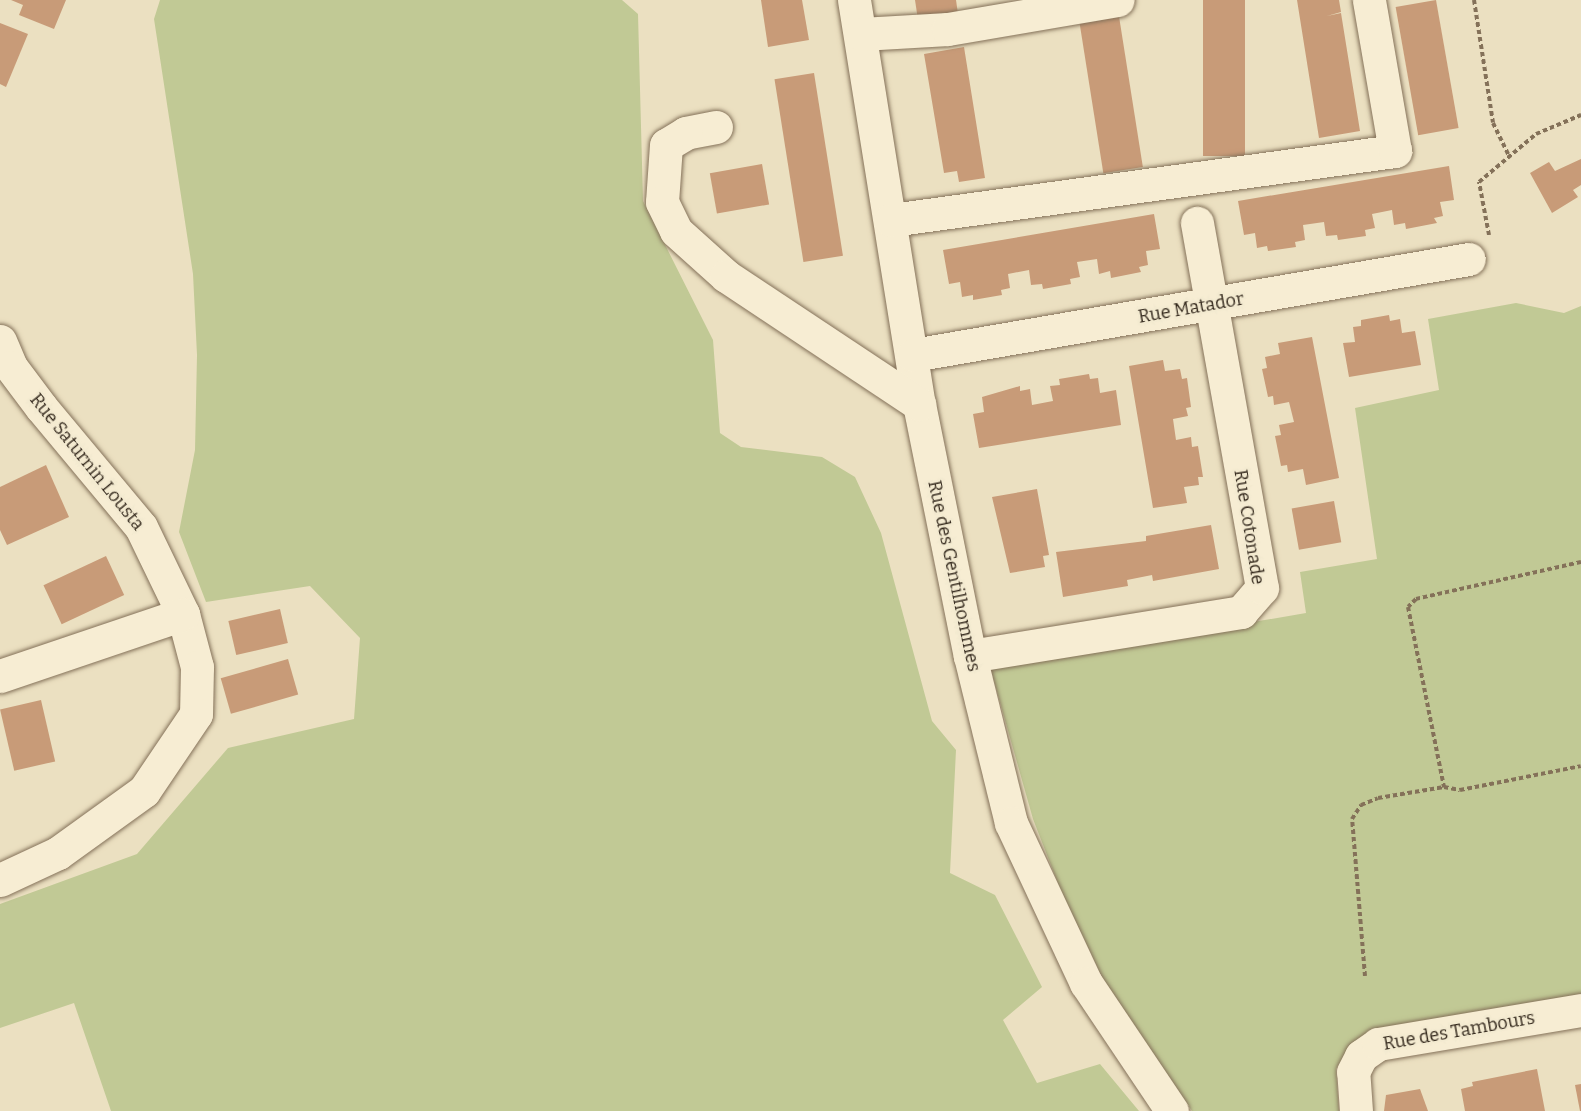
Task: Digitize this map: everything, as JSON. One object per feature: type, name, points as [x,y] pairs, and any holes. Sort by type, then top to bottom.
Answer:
[{"type":"street","name":"Rue des Gentilhommes","points":[[854,0],[920,404],[970,656],[1011,823],[1086,983],[1172,1111]]},
{"type":"street","points":[[861,34],[948,29],[1118,0]]},
{"type":"street","points":[[891,220],[1395,152],[1369,0]]},
{"type":"street","points":[[716,127],[686,133],[666,145],[662,202],[676,231],[726,276],[920,404]]},
{"type":"street","name":"Rue Cotonade","points":[[970,656],[1241,612],[1254,601],[1262,588],[1197,223]]},
{"type":"street","name":"Rue Matador","points":[[913,355],[1210,306],[1469,259]]},
{"type":"street","name":"Rue Saturnin Lousta","points":[[0,340],[11,367],[40,407],[141,526],[183,614],[197,667],[196,714],[168,761],[144,791],[107,821],[58,853],[0,880]]},
{"type":"street","points":[[0,675],[183,614]]},
{"type":"street","name":"Rue des Tambours","points":[[1356,1111],[1356,1064],[1378,1044],[1581,1010]]},
{"type":"path","points":[[1474,0],[1493,123],[1509,156]]},
{"type":"path","points":[[1469,259],[1481,258],[1490,245],[1479,182],[1536,134],[1581,115]]},
{"type":"path","points":[[1444,787],[1408,607],[1416,599],[1581,562]]},
{"type":"path","points":[[1365,976],[1352,819],[1361,804],[1378,798],[1444,787],[1460,790],[1581,766]]},
{"type":"green space","points":[[160,0],[622,0],[638,14],[643,201],[713,340],[720,433],[741,447],[822,457],[855,477],[881,533],[932,721],[956,750],[950,873],[995,895],[1042,987],[1003,1020],[1037,1083],[1100,1064],[1139,1111],[111,1111],[74,1003],[0,1028],[0,904],[137,854],[228,748],[354,719],[360,638],[310,586],[206,602],[179,532],[195,450],[197,355],[193,274],[154,19]]},
{"type":"green space","points":[[1516,303],[1564,313],[1581,306],[1581,998],[1344,1055],[1336,1069],[1339,1111],[1192,1111],[1102,977],[1061,891],[1033,819],[990,667],[1306,613],[1300,572],[1377,559],[1355,408],[1439,390],[1428,319]]},
{"type":"building","points":[[11,0],[66,0],[54,29],[19,15],[23,5]]},
{"type":"building","points":[[761,0],[802,0],[809,40],[768,47]]},
{"type":"building","points":[[915,0],[956,0],[958,14],[918,20]]},
{"type":"building","points":[[1203,0],[1245,0],[1245,156],[1203,156]]},
{"type":"building","points":[[1297,0],[1339,0],[1341,12],[1327,16],[1341,13],[1360,131],[1319,138]]},
{"type":"building","points":[[1436,0],[1459,128],[1418,135],[1396,7]]},
{"type":"building","points":[[1118,10],[1143,167],[1103,173],[1078,16]]},
{"type":"building","points":[[0,23],[28,34],[6,87],[0,84]]},
{"type":"building","points":[[964,47],[985,178],[959,182],[957,171],[944,173],[924,54]]},
{"type":"building","points":[[814,73],[843,256],[803,262],[774,79]]},
{"type":"building","points":[[1581,159],[1581,185],[1573,190],[1578,197],[1552,213],[1530,173],[1549,162],[1555,171]]},
{"type":"building","points":[[762,164],[769,204],[717,214],[710,173]]},
{"type":"building","points":[[1449,166],[1454,200],[1440,202],[1443,216],[1434,218],[1437,223],[1406,229],[1405,223],[1394,225],[1392,210],[1372,214],[1375,228],[1365,230],[1366,236],[1338,240],[1337,235],[1326,236],[1324,222],[1303,225],[1305,240],[1295,242],[1296,247],[1268,251],[1267,246],[1257,248],[1255,233],[1244,235],[1238,201]]},
{"type":"building","points":[[1154,214],[1160,249],[1146,251],[1148,265],[1139,267],[1141,272],[1111,278],[1110,271],[1099,274],[1097,259],[1077,262],[1080,277],[1070,279],[1071,284],[1043,289],[1042,284],[1031,285],[1029,270],[1008,274],[1010,288],[1001,290],[1002,295],[973,300],[973,295],[962,297],[960,282],[949,284],[943,250]]},
{"type":"building","points":[[1389,315],[1390,321],[1400,319],[1402,333],[1415,331],[1421,365],[1349,377],[1343,343],[1355,342],[1353,327],[1361,326],[1361,320]]},
{"type":"building","points":[[1312,337],[1339,478],[1306,485],[1303,469],[1288,472],[1287,465],[1281,466],[1275,436],[1281,435],[1279,425],[1294,422],[1289,402],[1274,405],[1273,396],[1268,397],[1262,369],[1267,368],[1265,357],[1280,354],[1278,343]]},
{"type":"building","points":[[1163,360],[1165,371],[1180,369],[1182,379],[1187,378],[1191,407],[1186,408],[1188,416],[1173,419],[1176,440],[1191,437],[1192,447],[1198,446],[1203,477],[1198,477],[1199,485],[1184,487],[1187,503],[1153,508],[1129,366]]},
{"type":"building","points":[[1089,374],[1090,379],[1098,378],[1100,393],[1116,390],[1121,425],[979,448],[973,414],[984,412],[982,397],[1020,386],[1020,391],[1030,389],[1032,405],[1053,401],[1050,386],[1060,385],[1059,379]]},
{"type":"building","points":[[46,465],[69,517],[7,545],[0,530],[0,487]]},
{"type":"building","points":[[1037,489],[1049,555],[1043,556],[1045,567],[1010,573],[992,497]]},
{"type":"building","points":[[1334,501],[1341,542],[1299,550],[1292,508]]},
{"type":"building","points":[[1211,525],[1219,569],[1153,581],[1152,575],[1127,580],[1128,586],[1063,597],[1056,552],[1146,541],[1146,536]]},
{"type":"building","points":[[106,556],[124,595],[62,624],[43,585]]},
{"type":"building","points":[[280,609],[288,643],[236,655],[228,621]]},
{"type":"building","points":[[288,659],[298,695],[231,714],[221,678]]},
{"type":"building","points":[[41,700],[55,761],[14,771],[0,709]]},
{"type":"building","points":[[1537,1069],[1545,1111],[1465,1111],[1461,1089],[1473,1086],[1472,1082]]},
{"type":"building","points":[[1581,1084],[1581,1111],[1580,1111],[1575,1085]]},
{"type":"building","points":[[1420,1089],[1428,1111],[1384,1111],[1386,1095]]}]
